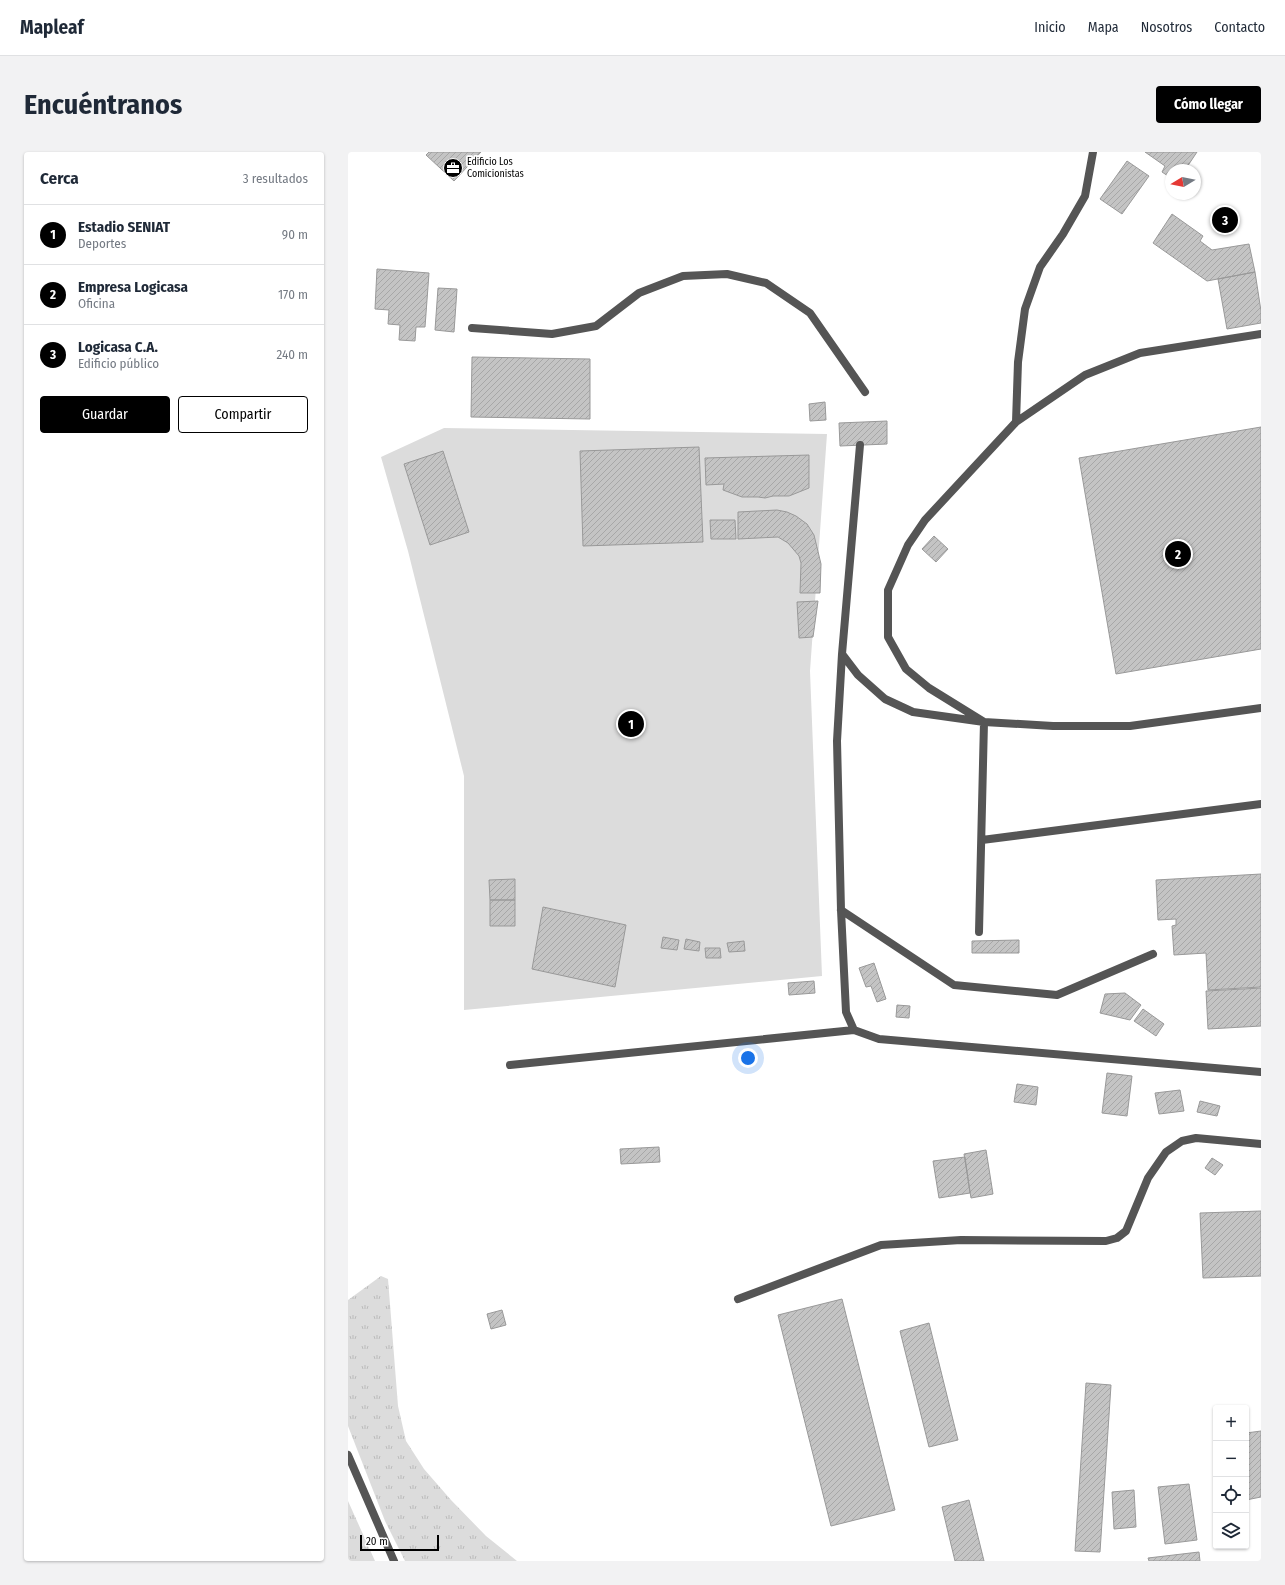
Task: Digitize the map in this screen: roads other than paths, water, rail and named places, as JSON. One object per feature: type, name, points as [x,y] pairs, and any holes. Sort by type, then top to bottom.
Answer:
[{"type":"lane","points":[[1016,422],[1018,362],[1025,309],[1040,267],[1063,234],[1085,196],[1093,152]]},
{"type":"lane","points":[[472,328],[552,334],[596,326],[639,293],[683,276],[727,274],[766,283],[810,313],[865,392]]},
{"type":"lane","points":[[984,722],[930,688],[906,669],[888,637],[888,590],[908,546],[925,520],[1016,422],[1086,375],[1140,353],[1261,334]]},
{"type":"lane","points":[[854,1030],[846,1012],[841,910],[837,741],[842,654],[860,445]]},
{"type":"lane","points":[[842,654],[858,675],[885,699],[913,712],[984,722],[1054,726],[1130,726],[1261,708]]},
{"type":"lane","points":[[979,932],[984,722]]},
{"type":"lane","points":[[982,840],[1261,804]]},
{"type":"lane","points":[[841,910],[954,985],[1057,995],[1153,954]]},
{"type":"lane","points":[[510,1065],[854,1030],[879,1039],[1261,1072]]},
{"type":"lane","points":[[738,1299],[881,1245],[961,1240],[1106,1241],[1117,1238],[1126,1231],[1148,1178],[1166,1152],[1182,1141],[1196,1138],[1261,1144]]},
{"type":"lane","points":[[348,1455],[394,1561]]},
{"type":"place","name":"Edificio Los Comicionistas","points":[[453,168]]},
{"type":"place","name":"Logicasa C.A.","points":[[1225,220]]},
{"type":"place","name":"Empresa Logicasa","points":[[1178,554]]},
{"type":"place","name":"Estadio SENIAT","points":[[631,724]]}]
